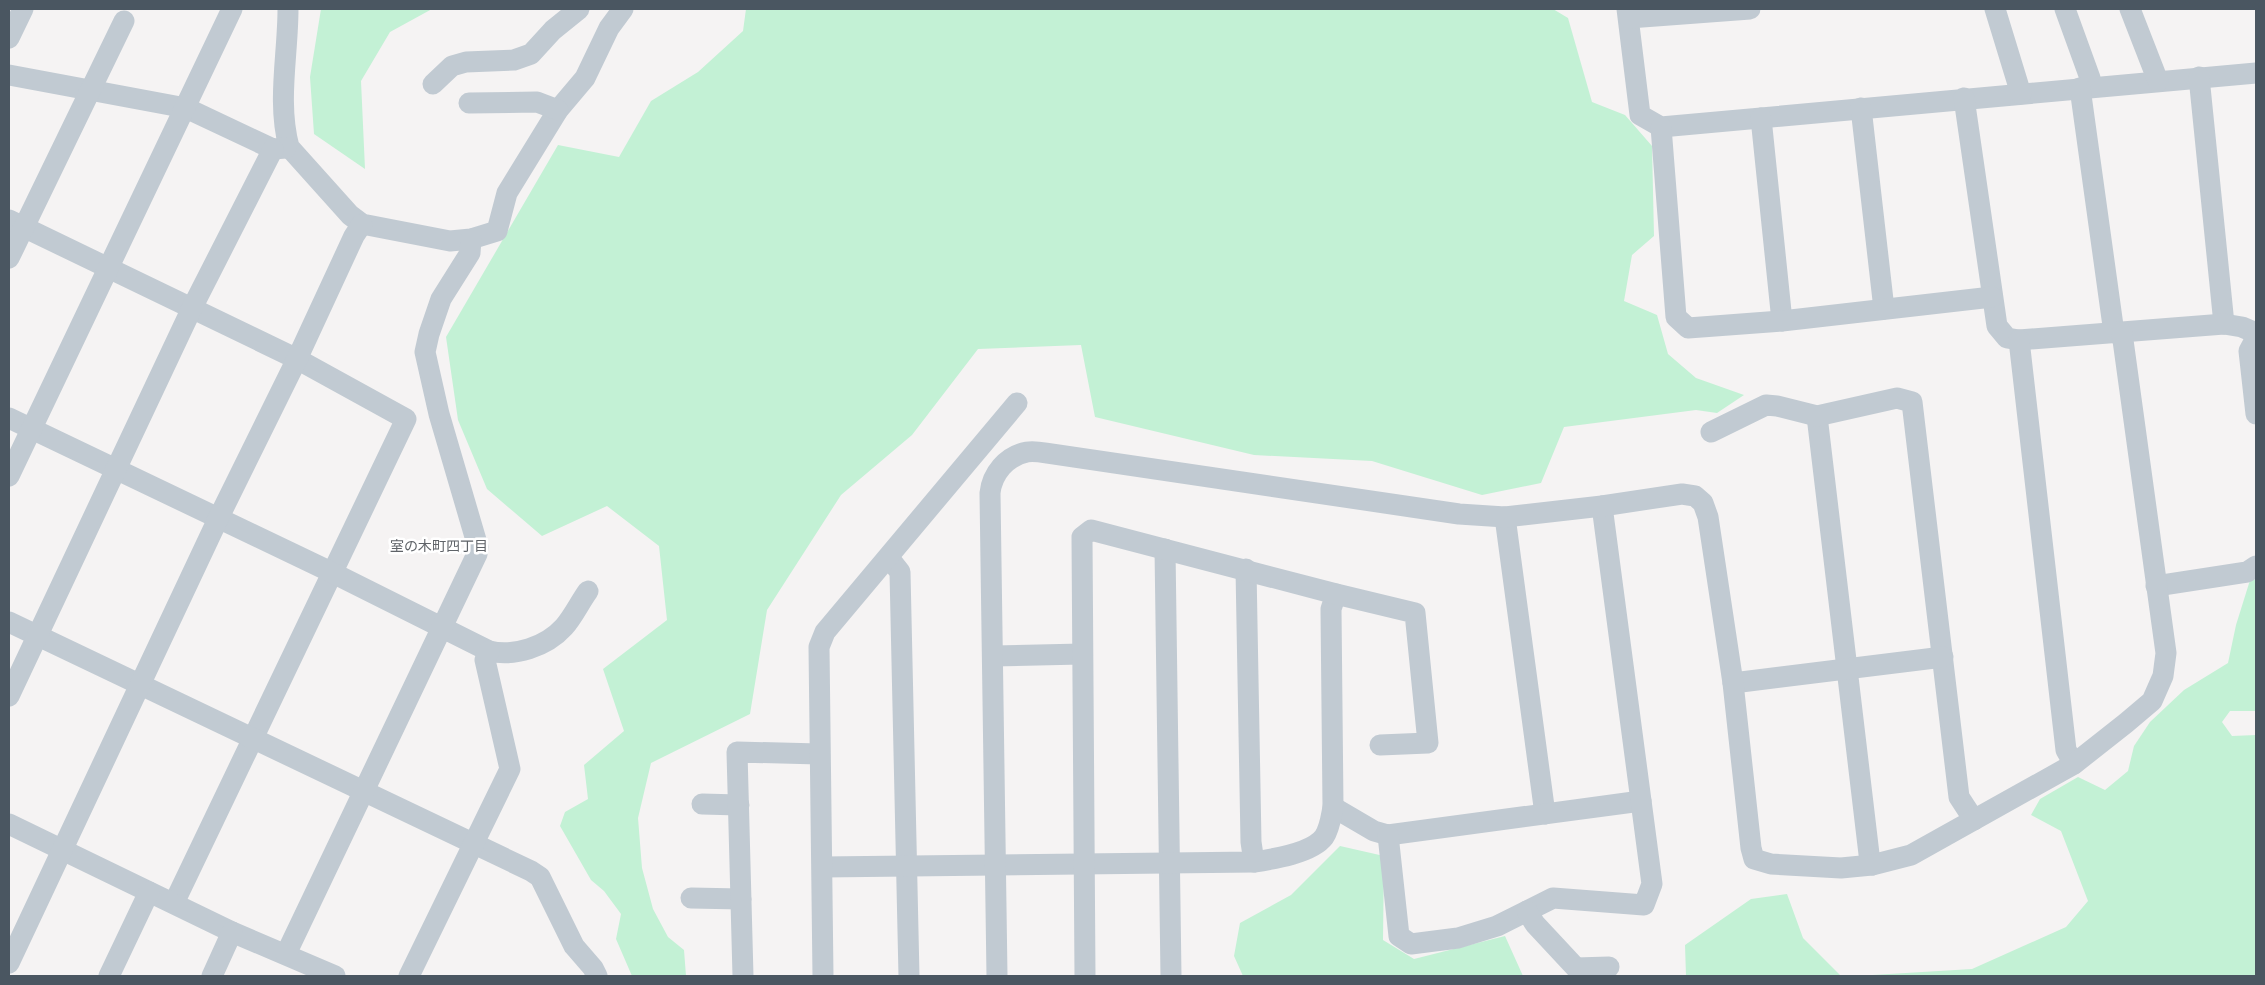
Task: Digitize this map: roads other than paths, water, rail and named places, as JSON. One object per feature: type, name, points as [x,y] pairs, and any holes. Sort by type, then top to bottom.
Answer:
[{"type":"street","points":[[9,38],[22,9]]},
{"type":"street","points":[[9,476],[232,9]]},
{"type":"street","points":[[9,696],[192,308],[281,148],[285,133],[283,64],[288,9]]},
{"type":"street","points":[[433,84],[452,66],[466,62],[514,60],[532,54],[553,30],[579,9]]},
{"type":"street","points":[[1750,9],[1628,13],[1640,115],[1661,127],[2256,73]]},
{"type":"street","points":[[1994,9],[2022,94]]},
{"type":"street","points":[[997,976],[990,493],[992,480],[1000,468],[1011,458],[1027,452],[1046,453],[1459,514],[1505,517],[1602,506],[1682,494],[1695,496],[1704,503],[1708,517],[1734,683],[1751,848],[1754,859],[1771,864],[1841,868],[1872,865],[1911,855],[2074,764],[2152,701],[2163,676],[2166,653],[2118,333],[2085,88],[2090,78],[2065,9]]},
{"type":"street","points":[[2130,9],[2158,81]]},
{"type":"street","points":[[9,75],[186,108],[281,148],[350,215],[362,224],[450,241],[471,239],[497,231],[507,193],[558,110],[586,78],[609,28],[614,11]]},
{"type":"street","points":[[9,258],[16,223],[89,90],[124,20]]},
{"type":"street","points":[[2199,77],[2224,324]]},
{"type":"street","points":[[1964,98],[1997,326],[2007,338],[2019,340],[2224,324],[2242,327],[2256,333]]},
{"type":"street","points":[[469,103],[537,102],[558,110]]},
{"type":"street","points":[[1861,108],[1884,310]]},
{"type":"street","points":[[1761,118],[1782,321]]},
{"type":"street","points":[[1661,127],[1676,317],[1688,328],[1782,321],[1992,297]]},
{"type":"street","points":[[16,223],[297,359],[406,419],[174,903]]},
{"type":"street","points":[[9,963],[218,519],[297,359],[354,236],[362,224]]},
{"type":"street","points":[[286,954],[477,554],[478,547],[438,414],[426,352],[429,334],[441,299],[470,253],[471,239]]},
{"type":"street","points":[[2256,338],[2249,351],[2256,414]]},
{"type":"street","points":[[2019,340],[2066,750],[2074,764]]},
{"type":"street","points":[[1711,432],[1766,405],[1817,416],[1897,398],[1912,402],[1959,797],[1974,820]]},
{"type":"street","points":[[823,976],[823,867],[819,754],[820,647],[825,632],[1017,403]]},
{"type":"street","points":[[1817,416],[1869,854],[1872,865]]},
{"type":"street","points":[[9,418],[331,572],[489,651],[502,654],[540,646],[564,627],[588,591]]},
{"type":"street","points":[[978,450],[1000,468]]},
{"type":"street","points":[[1388,835],[1399,936],[1411,944],[1458,938],[1497,926],[1553,898],[1644,905],[1652,884],[1602,506]]},
{"type":"street","points":[[1505,517],[1510,541],[1545,814]]},
{"type":"street","points":[[1085,976],[1082,537],[1091,530],[1415,613],[1428,743],[1380,745]]},
{"type":"street","points":[[1165,549],[1171,976]]},
{"type":"street","points":[[889,558],[900,572],[909,976]]},
{"type":"street","points":[[2156,586],[2247,572],[2256,566]]},
{"type":"street","points":[[1246,569],[1251,842],[1254,862]]},
{"type":"street","points":[[823,867],[1254,862],[1281,857],[1317,844],[1330,826],[1333,807],[1331,609],[1336,594]]},
{"type":"street","points":[[9,622],[251,739],[474,843],[540,877],[574,946],[593,975]]},
{"type":"street","points":[[409,976],[510,769],[485,660],[489,651]]},
{"type":"street","points":[[992,656],[1082,654]]},
{"type":"street","points":[[1734,683],[1943,658]]},
{"type":"street","points":[[743,976],[737,752],[819,754]]},
{"type":"street","points":[[1333,807],[1374,831],[1388,835],[1641,801]]},
{"type":"street","points":[[702,804],[739,805]]},
{"type":"street","points":[[9,824],[232,932],[286,954],[305,970],[335,976]]},
{"type":"street","points":[[109,976],[149,892]]},
{"type":"street","points":[[691,898],[741,899]]},
{"type":"street","points":[[1527,911],[1535,924],[1576,968],[1609,967]]},
{"type":"street","points":[[212,976],[232,932]]},
{"type":"district","name":"室の木町四丁目","points":[[439,546]]}]
